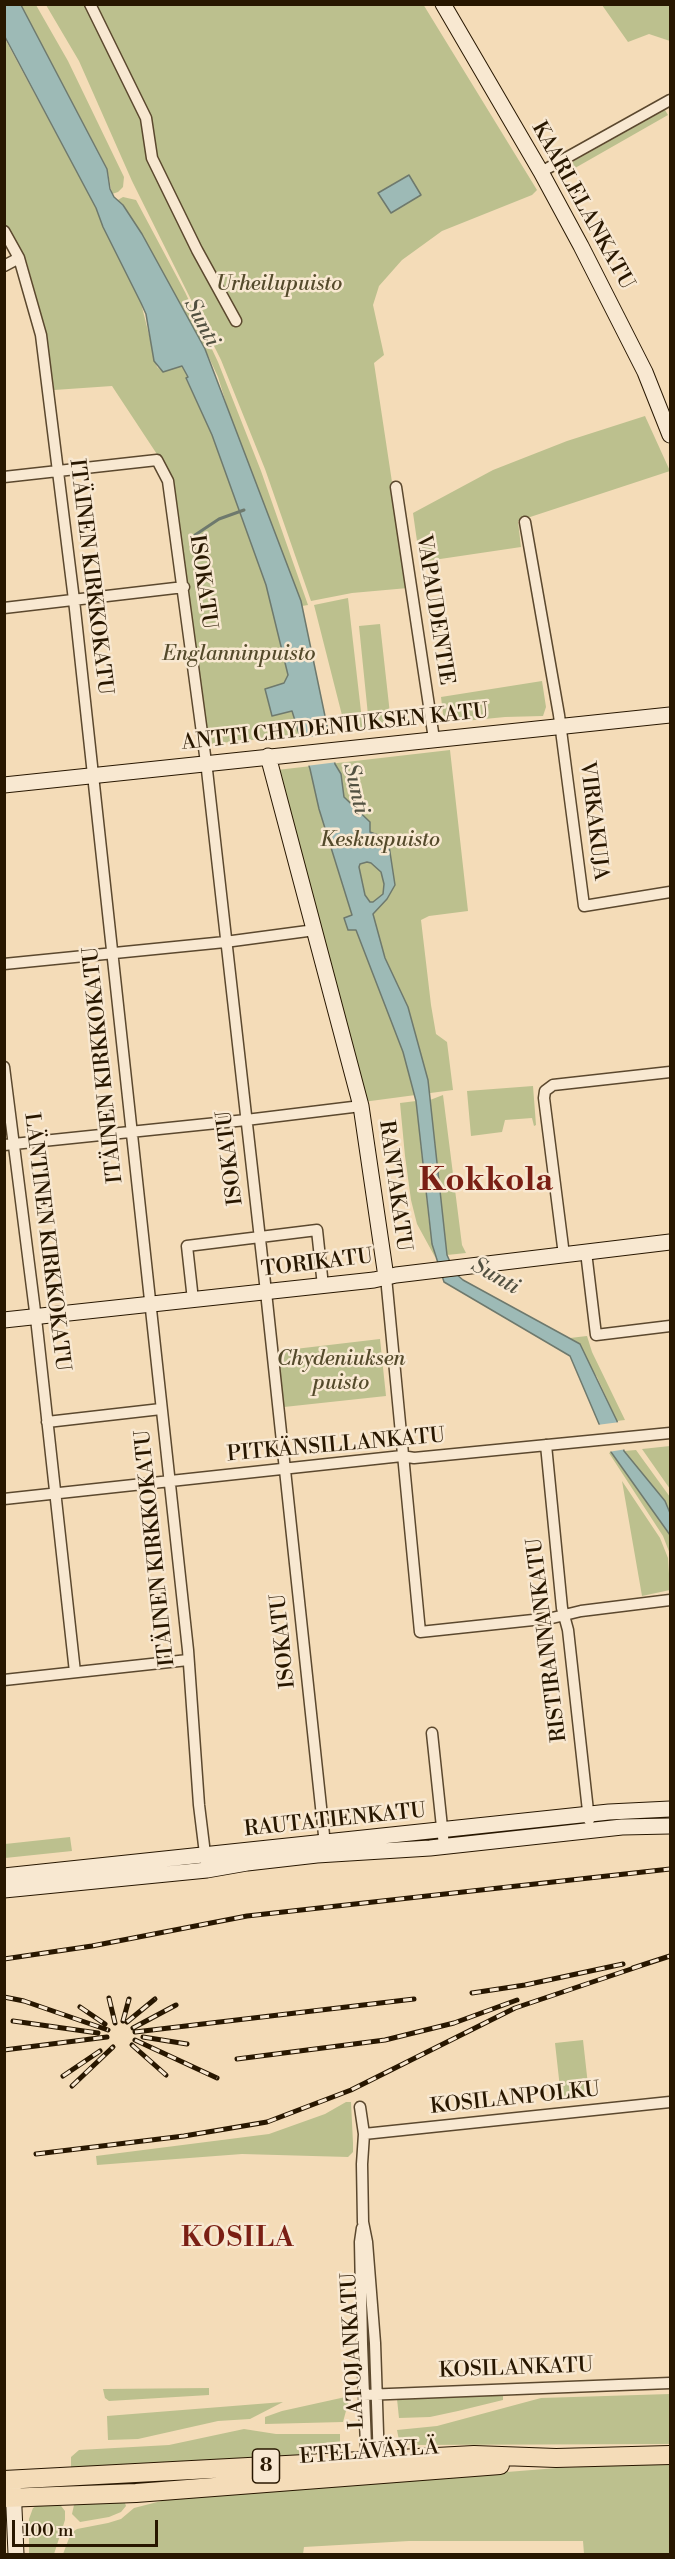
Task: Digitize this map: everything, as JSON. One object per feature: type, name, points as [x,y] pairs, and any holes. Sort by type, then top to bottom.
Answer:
[{"type":"highway","name":"ETELÄVÄYLÄ","points":[[9,2489],[374,2465],[474,2468],[555,2458],[670,2455]]},
{"type":"main road","name":"KAARLELANKATU","points":[[443,4],[541,172],[668,419],[670,435]]},
{"type":"main road","name":"ANTTI CHYDENIUKSEN KATU","points":[[4,785],[670,715]]},
{"type":"main road","name":"RANTAKATU","points":[[268,756],[361,1106],[386,1277]]},
{"type":"main road","name":"TORIKATU","points":[[4,1320],[323,1286],[670,1242]]},
{"type":"main road","name":"RAUTATIENKATU","points":[[4,1890],[320,1849],[443,1839],[590,1822],[670,1809]]},
{"type":"main road","name":"RAUTATIENKATU","points":[[590,1822],[670,1826]]},
{"type":"main road","name":"RAUTATIENKATU","points":[[4,1876],[206,1863]]},
{"type":"main road","points":[[9,2489],[16,2554]]},
{"type":"street","points":[[90,4],[146,118],[152,158],[197,250],[236,321]]},
{"type":"street","points":[[541,172],[670,100]]},
{"type":"street","name":"ITÄINEN KIRKKOKATU","points":[[4,231],[19,258],[40,335],[74,600],[188,1660],[206,1863]]},
{"type":"street","points":[[4,266],[19,258]]},
{"type":"street","name":"ISOKATU","points":[[57,471],[157,460],[168,481],[206,762],[260,1238],[324,1835],[320,1849]]},
{"type":"street","points":[[4,477],[57,471]]},
{"type":"street","name":"VAPAUDENTIE","points":[[396,487],[434,739]]},
{"type":"street","points":[[525,522],[561,727]]},
{"type":"street","points":[[4,608],[184,587]]},
{"type":"street","name":"VIRKAKUJA","points":[[561,727],[584,906],[670,892]]},
{"type":"street","points":[[4,964],[225,942],[315,930]]},
{"type":"street","name":"LÄNTINEN KIRKKOKATU","points":[[4,1067],[9,1144],[36,1317],[75,1672]]},
{"type":"street","points":[[564,1255],[544,1098],[547,1088],[670,1072]]},
{"type":"street","points":[[9,1144],[361,1106]]},
{"type":"street","points":[[193,1300],[187,1246],[317,1230],[323,1286]]},
{"type":"street","points":[[586,1252],[596,1335],[670,1326]]},
{"type":"street","name":"RANTAKATU","points":[[386,1277],[420,1632],[565,1615]]},
{"type":"street","points":[[48,1422],[161,1409]]},
{"type":"street","name":"PITKÄNSILLANKATU","points":[[4,1499],[402,1456],[414,1458],[670,1433]]},
{"type":"street","name":"RISTIRANNANKATU","points":[[546,1445],[562,1608],[565,1615],[590,1822]]},
{"type":"street","points":[[565,1615],[670,1600]]},
{"type":"street","points":[[4,1680],[188,1660]]},
{"type":"street","points":[[432,1733],[443,1839]]},
{"type":"street","name":"KOSILANPOLKU","points":[[364,2134],[670,2102]]},
{"type":"street","name":"LATOJANKATU","points":[[360,2108],[364,2134],[363,2222],[360,2242],[364,2395],[374,2465]]},
{"type":"street","name":"LATOJANKATU","points":[[363,2222],[367,2242],[377,2394],[374,2465]]},
{"type":"street","name":"KOSILANKATU","points":[[364,2395],[670,2383]]},
{"type":"green space","name":"Urheilupuisto","points":[[423,4],[537,190],[532,195],[442,231],[402,260],[379,286],[373,305],[384,355],[374,363],[408,588],[352,593],[311,601],[265,469],[221,360],[132,181],[79,61],[46,5]]},
{"type":"green space","points":[[21,5],[36,5],[68,61],[124,177],[123,187],[118,192],[112,194],[107,168]]},
{"type":"green space","points":[[602,5],[670,5],[670,41],[649,34],[628,42]]},
{"type":"green space","name":"Englanninpuisto","points":[[4,37],[94,204],[141,303],[157,367],[163,372],[182,366],[188,377],[186,379],[212,435],[266,585],[288,675],[284,683],[289,711],[292,710],[299,733],[286,737],[209,744],[172,477],[112,386],[54,390],[46,333],[27,263],[22,251],[10,249],[5,238]]},
{"type":"green space","points":[[665,110],[668,115],[561,176],[558,170]]},
{"type":"green space","points":[[123,197],[136,200],[185,292],[218,362],[261,471],[308,605],[302,606],[230,416],[218,377],[142,234],[123,205],[116,201]]},
{"type":"green space","points":[[645,416],[670,471],[518,521],[521,547],[420,562],[413,513],[493,470],[567,441]]},
{"type":"green space","points":[[348,598],[363,729],[346,731],[314,605]]},
{"type":"green space","points":[[380,624],[391,723],[369,725],[359,626]]},
{"type":"green space","points":[[542,681],[546,707],[543,716],[444,723],[441,697]]},
{"type":"green space","name":"Keskuspuisto","points":[[450,750],[468,911],[429,916],[421,920],[436,1034],[447,1042],[453,1090],[363,1102],[277,770]]},
{"type":"green space","points":[[533,1086],[536,1125],[534,1126],[532,1118],[505,1120],[502,1132],[471,1136],[467,1091]]},
{"type":"green space","points":[[443,1095],[462,1245],[466,1253],[447,1255],[430,1100]]},
{"type":"green space","points":[[416,1101],[435,1257],[417,1224],[405,1156],[400,1103]]},
{"type":"green space","points":[[587,1336],[592,1352],[625,1420],[617,1421],[597,1377],[570,1338]]},
{"type":"green space","name":"Chydeniuksen puisto","points":[[380,1339],[386,1396],[284,1407],[278,1351]]},
{"type":"green space","points":[[670,1446],[670,1489],[642,1449]]},
{"type":"green space","points":[[636,1450],[670,1497],[670,1513],[624,1451]]},
{"type":"green space","points":[[611,1452],[670,1535],[670,1554],[663,1536],[609,1453]]},
{"type":"green space","points":[[622,1481],[660,1538],[668,1558],[670,1590],[642,1596]]},
{"type":"green space","points":[[70,1837],[72,1851],[5,1858],[5,1844]]},
{"type":"green space","points":[[583,2040],[589,2094],[561,2097],[555,2043]]},
{"type":"green space","points":[[346,2102],[351,2102],[353,2143],[353,2152],[348,2157],[242,2154],[97,2165],[96,2156],[269,2134],[325,2114]]},
{"type":"green space","points":[[209,2388],[209,2395],[109,2401],[105,2398],[103,2389]]},
{"type":"green space","points":[[670,2394],[670,2444],[408,2445],[399,2440],[397,2430],[437,2426],[541,2398]]},
{"type":"green space","points":[[503,2395],[503,2400],[458,2411],[430,2417],[399,2418],[397,2399]]},
{"type":"green space","points":[[350,2396],[343,2422],[265,2424],[265,2417],[282,2411]]},
{"type":"green space","points":[[283,2402],[250,2419],[218,2421],[138,2439],[108,2440],[107,2416]]},
{"type":"green space","points":[[244,2429],[276,2434],[340,2434],[340,2446],[330,2452],[312,2454],[71,2467],[71,2457],[79,2450],[169,2445]]},
{"type":"green space","points":[[670,2463],[670,2554],[584,2554],[583,2541],[409,2541],[304,2547],[303,2554],[63,2554],[71,2533],[77,2529],[121,2519],[134,2508],[169,2499],[557,2468]]},
{"type":"green space","points":[[44,2502],[58,2502],[65,2511],[65,2520],[54,2554],[29,2554],[29,2519],[33,2508]]},
{"type":"green space","points":[[83,2502],[125,2503],[126,2506],[121,2512],[109,2517],[80,2522],[72,2514],[74,2505]]},
{"type":"water","points":[[4,5],[21,5],[107,169],[110,189],[114,197],[123,205],[142,234],[205,349],[301,601],[335,764],[341,774],[344,797],[370,822],[370,832],[388,839],[395,885],[387,899],[373,914],[385,958],[408,1007],[428,1080],[447,1255],[455,1273],[463,1280],[580,1344],[617,1421],[624,1451],[665,1501],[670,1513],[670,1535],[611,1452],[570,1356],[444,1282],[432,1244],[416,1101],[403,1052],[356,930],[348,930],[344,918],[352,915],[292,711],[272,716],[265,689],[284,683],[288,675],[266,585],[212,435],[186,378],[188,377],[182,366],[163,372],[154,361],[146,314],[141,303],[103,227],[96,208],[5,37]],"holes":[[[371,863],[381,872],[384,884],[383,894],[373,902],[370,902],[365,895],[359,867],[360,864]]]},
{"type":"water","points":[[409,175],[421,195],[391,213],[378,193]]},
{"type":"pier","points":[[333,735],[338,762],[306,766],[297,738]]},
{"type":"pier","points":[[620,1422],[627,1449],[608,1452],[597,1425]]},
{"type":"waterway","points":[[195,535],[219,519],[244,510]]},
{"type":"railway","points":[[4,1959],[92,1946],[247,1916],[670,1869]]},
{"type":"railway","points":[[633,1968],[670,1956]]},
{"type":"railway","points":[[472,1993],[525,1985],[623,1964]]},
{"type":"railway","points":[[36,2154],[184,2136],[267,2122],[351,2090],[515,2008],[640,1966]]},
{"type":"railway","points":[[4,1997],[24,2001],[108,2030]]},
{"type":"railway","points":[[109,1998],[115,2023]]},
{"type":"railway","points":[[123,2021],[129,1999]]},
{"type":"railway","points":[[127,2022],[155,1999]]},
{"type":"railway","points":[[135,2032],[414,1999]]},
{"type":"railway","points":[[237,2059],[385,2040],[454,2023],[517,2000]]},
{"type":"railway","points":[[133,2028],[176,2005]]},
{"type":"railway","points":[[80,2007],[105,2024]]},
{"type":"railway","points":[[13,2021],[98,2033]]},
{"type":"railway","points":[[4,2050],[107,2037]]},
{"type":"railway","points":[[143,2037],[187,2044]]},
{"type":"railway","points":[[135,2040],[217,2078]]},
{"type":"railway","points":[[132,2045],[166,2075]]},
{"type":"railway","points":[[72,2086],[113,2047]]},
{"type":"railway","points":[[63,2076],[100,2051]]},
{"type":"district","name":"Kokkola","points":[[486,1182]]},
{"type":"district","name":"KOSILA","points":[[238,2240]]},
{"type":"water label","name":"Sunti","points":[[201,323]]},
{"type":"water label","name":"Sunti","points":[[355,789]]},
{"type":"water label","name":"Sunti","points":[[495,1277]]}]
